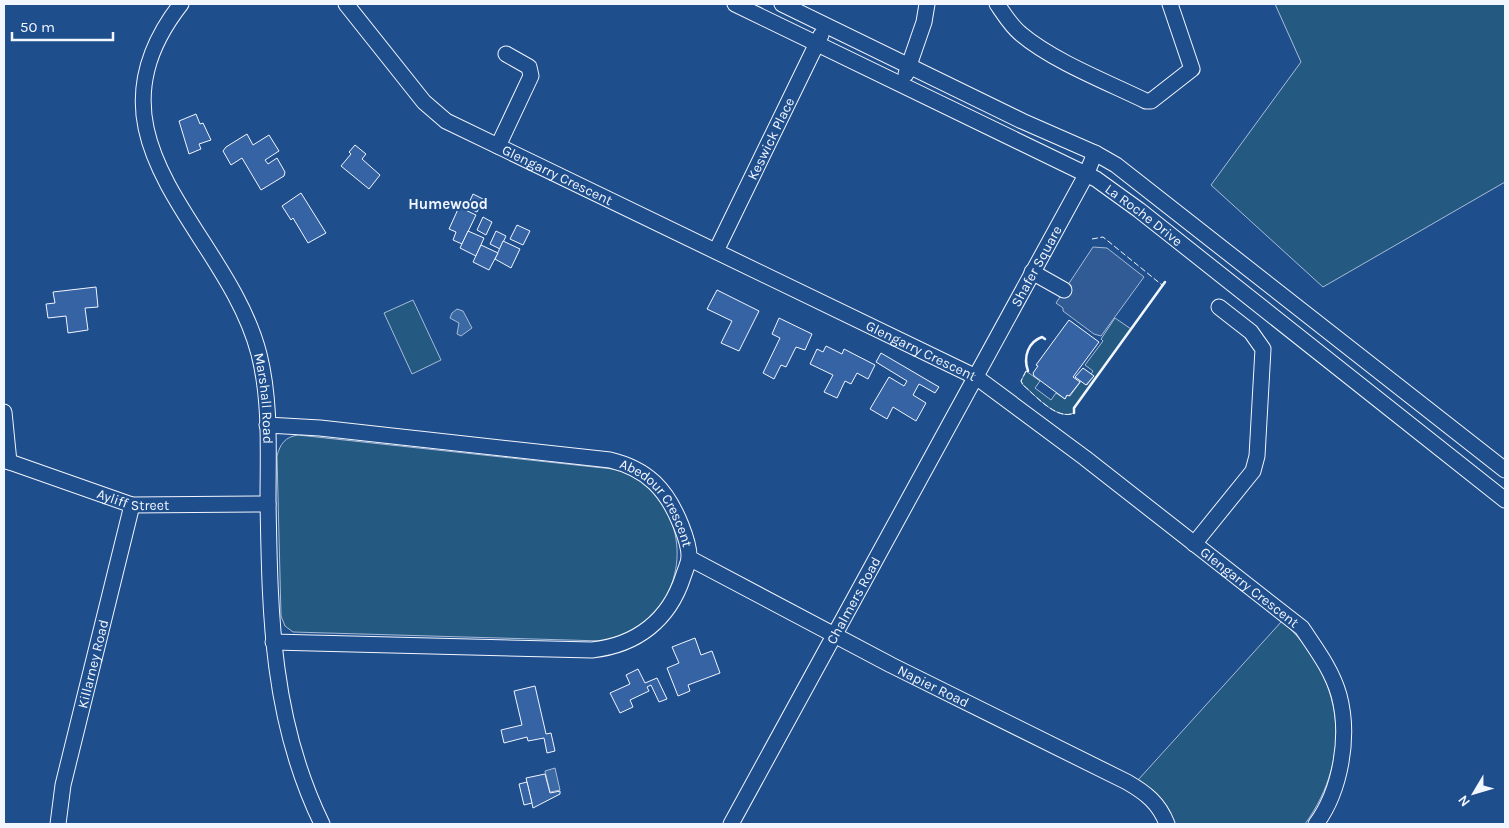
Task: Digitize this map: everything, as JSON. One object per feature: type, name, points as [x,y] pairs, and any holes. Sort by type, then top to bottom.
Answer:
[{"type":"street","name":"Marshall Road","points":[[181,4],[170,18],[150,59],[144,102],[145,129],[159,170],[238,302],[251,330],[264,380],[273,642],[280,696],[294,753],[322,824]]},
{"type":"street","name":"Glengarry Crescent","points":[[346,4],[424,102],[446,121],[976,378],[1085,458],[1302,628],[1323,660],[1339,695],[1343,729],[1340,766],[1328,803],[1316,824]]},
{"type":"street","name":"La Roche Drive","points":[[735,4],[1086,174],[1139,210],[1505,500]]},
{"type":"street","name":"La Roche Drive","points":[[782,4],[1022,121],[1095,153],[1145,187],[1505,470]]},
{"type":"street","points":[[901,84],[910,65],[924,22],[927,4]]},
{"type":"street","points":[[997,4],[1020,33],[1037,46],[1084,71],[1151,102],[1192,69],[1170,4]]},
{"type":"street","name":"Keswick Place","points":[[716,251],[826,25]]},
{"type":"street","points":[[498,146],[531,76],[529,67],[506,54]]},
{"type":"street","name":"Shafer Square","points":[[976,378],[1086,174],[1095,153]]},
{"type":"street","points":[[1032,272],[1064,290]]},
{"type":"street","points":[[1194,544],[1253,471],[1257,456],[1263,349],[1251,332],[1219,307]]},
{"type":"street","points":[[1295,335],[1310,316]]},
{"type":"street","name":"Chalmers Road","points":[[731,824],[836,634],[858,589],[976,378]]},
{"type":"street","points":[[4,412],[6,461]]},
{"type":"street","name":"Abedour Crescent","points":[[267,425],[404,437],[610,460],[628,464],[653,480],[672,502],[686,538],[689,558],[679,589],[660,618],[644,634],[610,648],[592,650],[273,642]]},
{"type":"street","name":"Ayliff Street","points":[[6,461],[132,505],[268,504]]},
{"type":"street","name":"Killarney Road","points":[[58,824],[65,776],[132,505]]},
{"type":"street","name":"Napier Road","points":[[689,558],[1032,737],[1127,782],[1146,793],[1156,802],[1167,824]]},
{"type":"shaded area","points":[[1275,4],[1505,4],[1505,182],[1323,287],[1211,185],[1301,62]]},
{"type":"shaded area","points":[[1093,247],[1107,248],[1144,277],[1101,336],[1094,334],[1063,311],[1063,308],[1056,303]]},
{"type":"shaded area","points":[[413,300],[441,360],[412,374],[384,313]]},
{"type":"shaded area","points":[[457,309],[463,311],[472,328],[461,336],[457,334],[459,323],[450,318]]},
{"type":"shaded area","points":[[1115,318],[1131,329],[1074,408],[1074,413],[1067,415],[1054,410],[1023,385],[1021,381],[1026,371],[1040,381],[1035,388],[1051,400],[1056,393],[1065,399],[1067,395],[1070,396],[1081,381],[1087,385],[1093,376],[1091,374],[1093,371],[1085,365],[1103,341],[1101,339]]},
{"type":"shaded area","points":[[298,435],[622,470],[653,492],[666,510],[674,529],[677,549],[676,569],[670,589],[660,607],[645,622],[624,635],[602,641],[293,632],[285,626],[281,616],[277,456],[284,442],[290,437]]},
{"type":"shaded area","points":[[1282,621],[1303,643],[1319,667],[1329,692],[1335,718],[1336,745],[1331,771],[1321,798],[1305,824],[1174,824],[1169,810],[1161,799],[1138,780]]},
{"type":"shaded area","points":[[555,768],[560,790],[550,792],[545,771]]},
{"type":"building","points":[[196,114],[200,124],[203,123],[211,140],[199,144],[201,149],[189,154],[179,121]]},
{"type":"building","points":[[247,134],[253,145],[269,135],[279,151],[265,160],[268,164],[277,158],[285,172],[284,176],[261,190],[242,158],[231,165],[223,151],[226,147]]},
{"type":"building","points":[[355,145],[366,154],[362,159],[380,175],[369,189],[341,166],[351,154],[349,152]]},
{"type":"building","points":[[301,193],[326,233],[308,243],[293,218],[291,220],[282,206]]},
{"type":"building","points":[[473,194],[483,199],[477,212],[467,207]]},
{"type":"building","points":[[459,207],[476,215],[462,244],[453,240],[456,232],[449,229]]},
{"type":"building","points":[[483,217],[492,222],[486,235],[477,230]]},
{"type":"building","points":[[517,225],[530,231],[523,245],[510,239]]},
{"type":"building","points":[[468,231],[484,238],[476,256],[460,248]]},
{"type":"building","points":[[496,231],[506,236],[500,249],[490,244]]},
{"type":"building","points":[[503,241],[520,249],[511,268],[495,259]]},
{"type":"building","points":[[481,245],[498,253],[489,270],[473,262]]},
{"type":"building","points":[[96,287],[98,307],[85,308],[88,330],[68,333],[66,316],[48,318],[46,304],[55,303],[53,292]]},
{"type":"building","points":[[717,290],[759,311],[739,351],[721,343],[732,321],[707,309]]},
{"type":"building","points":[[779,318],[812,334],[805,350],[796,347],[786,367],[781,365],[774,379],[763,373],[780,338],[772,334]]},
{"type":"building","points":[[1069,320],[1099,342],[1073,377],[1080,382],[1065,399],[1034,376],[1033,373],[1038,366],[1036,365]]},
{"type":"building","points":[[826,346],[842,354],[844,349],[875,365],[868,379],[857,373],[851,384],[845,381],[837,398],[824,392],[833,375],[810,364],[817,349],[823,352]]},
{"type":"building","points":[[881,353],[939,387],[935,393],[919,384],[913,395],[926,403],[916,421],[893,407],[887,419],[870,409],[889,377],[904,386],[907,381],[876,362]]},
{"type":"building","points":[[1083,368],[1094,376],[1086,385],[1075,377]]},
{"type":"building","points":[[695,638],[701,655],[712,651],[720,673],[688,685],[690,691],[678,696],[667,668],[679,663],[672,647]]},
{"type":"building","points":[[638,669],[645,683],[657,678],[667,699],[659,702],[651,685],[647,687],[649,691],[630,700],[633,707],[620,713],[610,693],[630,684],[626,675]]},
{"type":"building","points":[[535,686],[546,734],[551,733],[555,751],[547,753],[544,738],[528,741],[527,737],[504,743],[501,730],[522,725],[514,691]]},
{"type":"building","points":[[545,774],[550,793],[560,791],[560,794],[533,808],[526,778]]},
{"type":"building","points":[[527,782],[532,803],[524,805],[519,784]]},
{"type":"fence","points":[[1092,239],[1103,237],[1162,285]]},
{"type":"fence","points":[[1026,371],[1021,381],[1040,400],[1061,413],[1067,415],[1074,413]]},
{"type":"wall","points":[[1074,413],[1074,408],[1165,282]]},
{"type":"wall","points":[[1028,371],[1026,360],[1030,346],[1037,339],[1042,337],[1045,339]]},
{"type":"district","name":"Humewood","points":[[448,204]]}]
